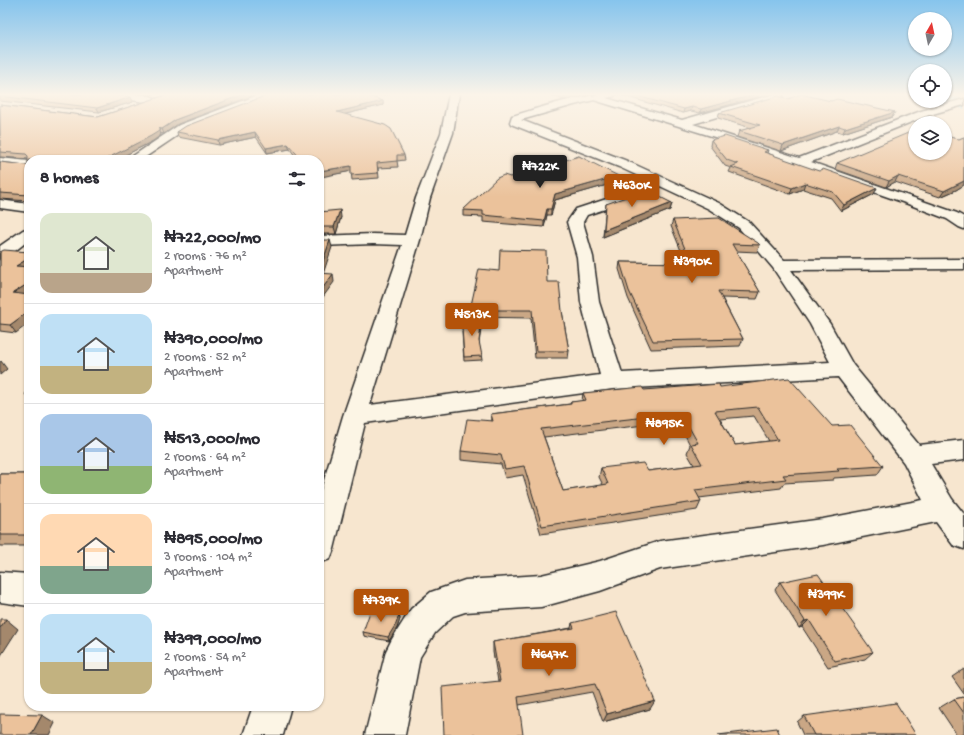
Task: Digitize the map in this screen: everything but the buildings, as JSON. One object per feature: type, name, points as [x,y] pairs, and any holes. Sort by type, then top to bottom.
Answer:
[{"type":"street","points":[[141,155],[181,128]]},
{"type":"street","points":[[324,531],[355,416],[412,240],[423,198],[448,128]]},
{"type":"street","points":[[531,128],[622,164],[714,206],[744,225],[779,265],[820,324],[844,369],[913,456],[942,508],[964,536]]},
{"type":"street","points":[[695,128],[735,140],[913,201],[950,215],[964,224]]},
{"type":"street","points":[[799,162],[887,128]]},
{"type":"street","points":[[0,162],[24,164]]},
{"type":"street","points":[[613,382],[590,302],[585,257],[575,222],[581,212],[636,194],[659,181]]},
{"type":"street","points":[[0,204],[24,207]]},
{"type":"street","points":[[950,215],[964,204]]},
{"type":"street","points":[[0,254],[24,237]]},
{"type":"street","points":[[324,241],[373,239],[412,240]]},
{"type":"street","points":[[779,265],[964,264]]},
{"type":"street","points":[[355,416],[613,382],[844,369]]},
{"type":"street","points":[[913,456],[964,450]]},
{"type":"street","points":[[385,735],[404,651],[423,621],[443,603],[465,596],[541,591],[600,576],[660,555],[823,532],[942,508]]},
{"type":"street","points":[[0,587],[24,589]]},
{"type":"street","points":[[263,735],[270,711]]}]
